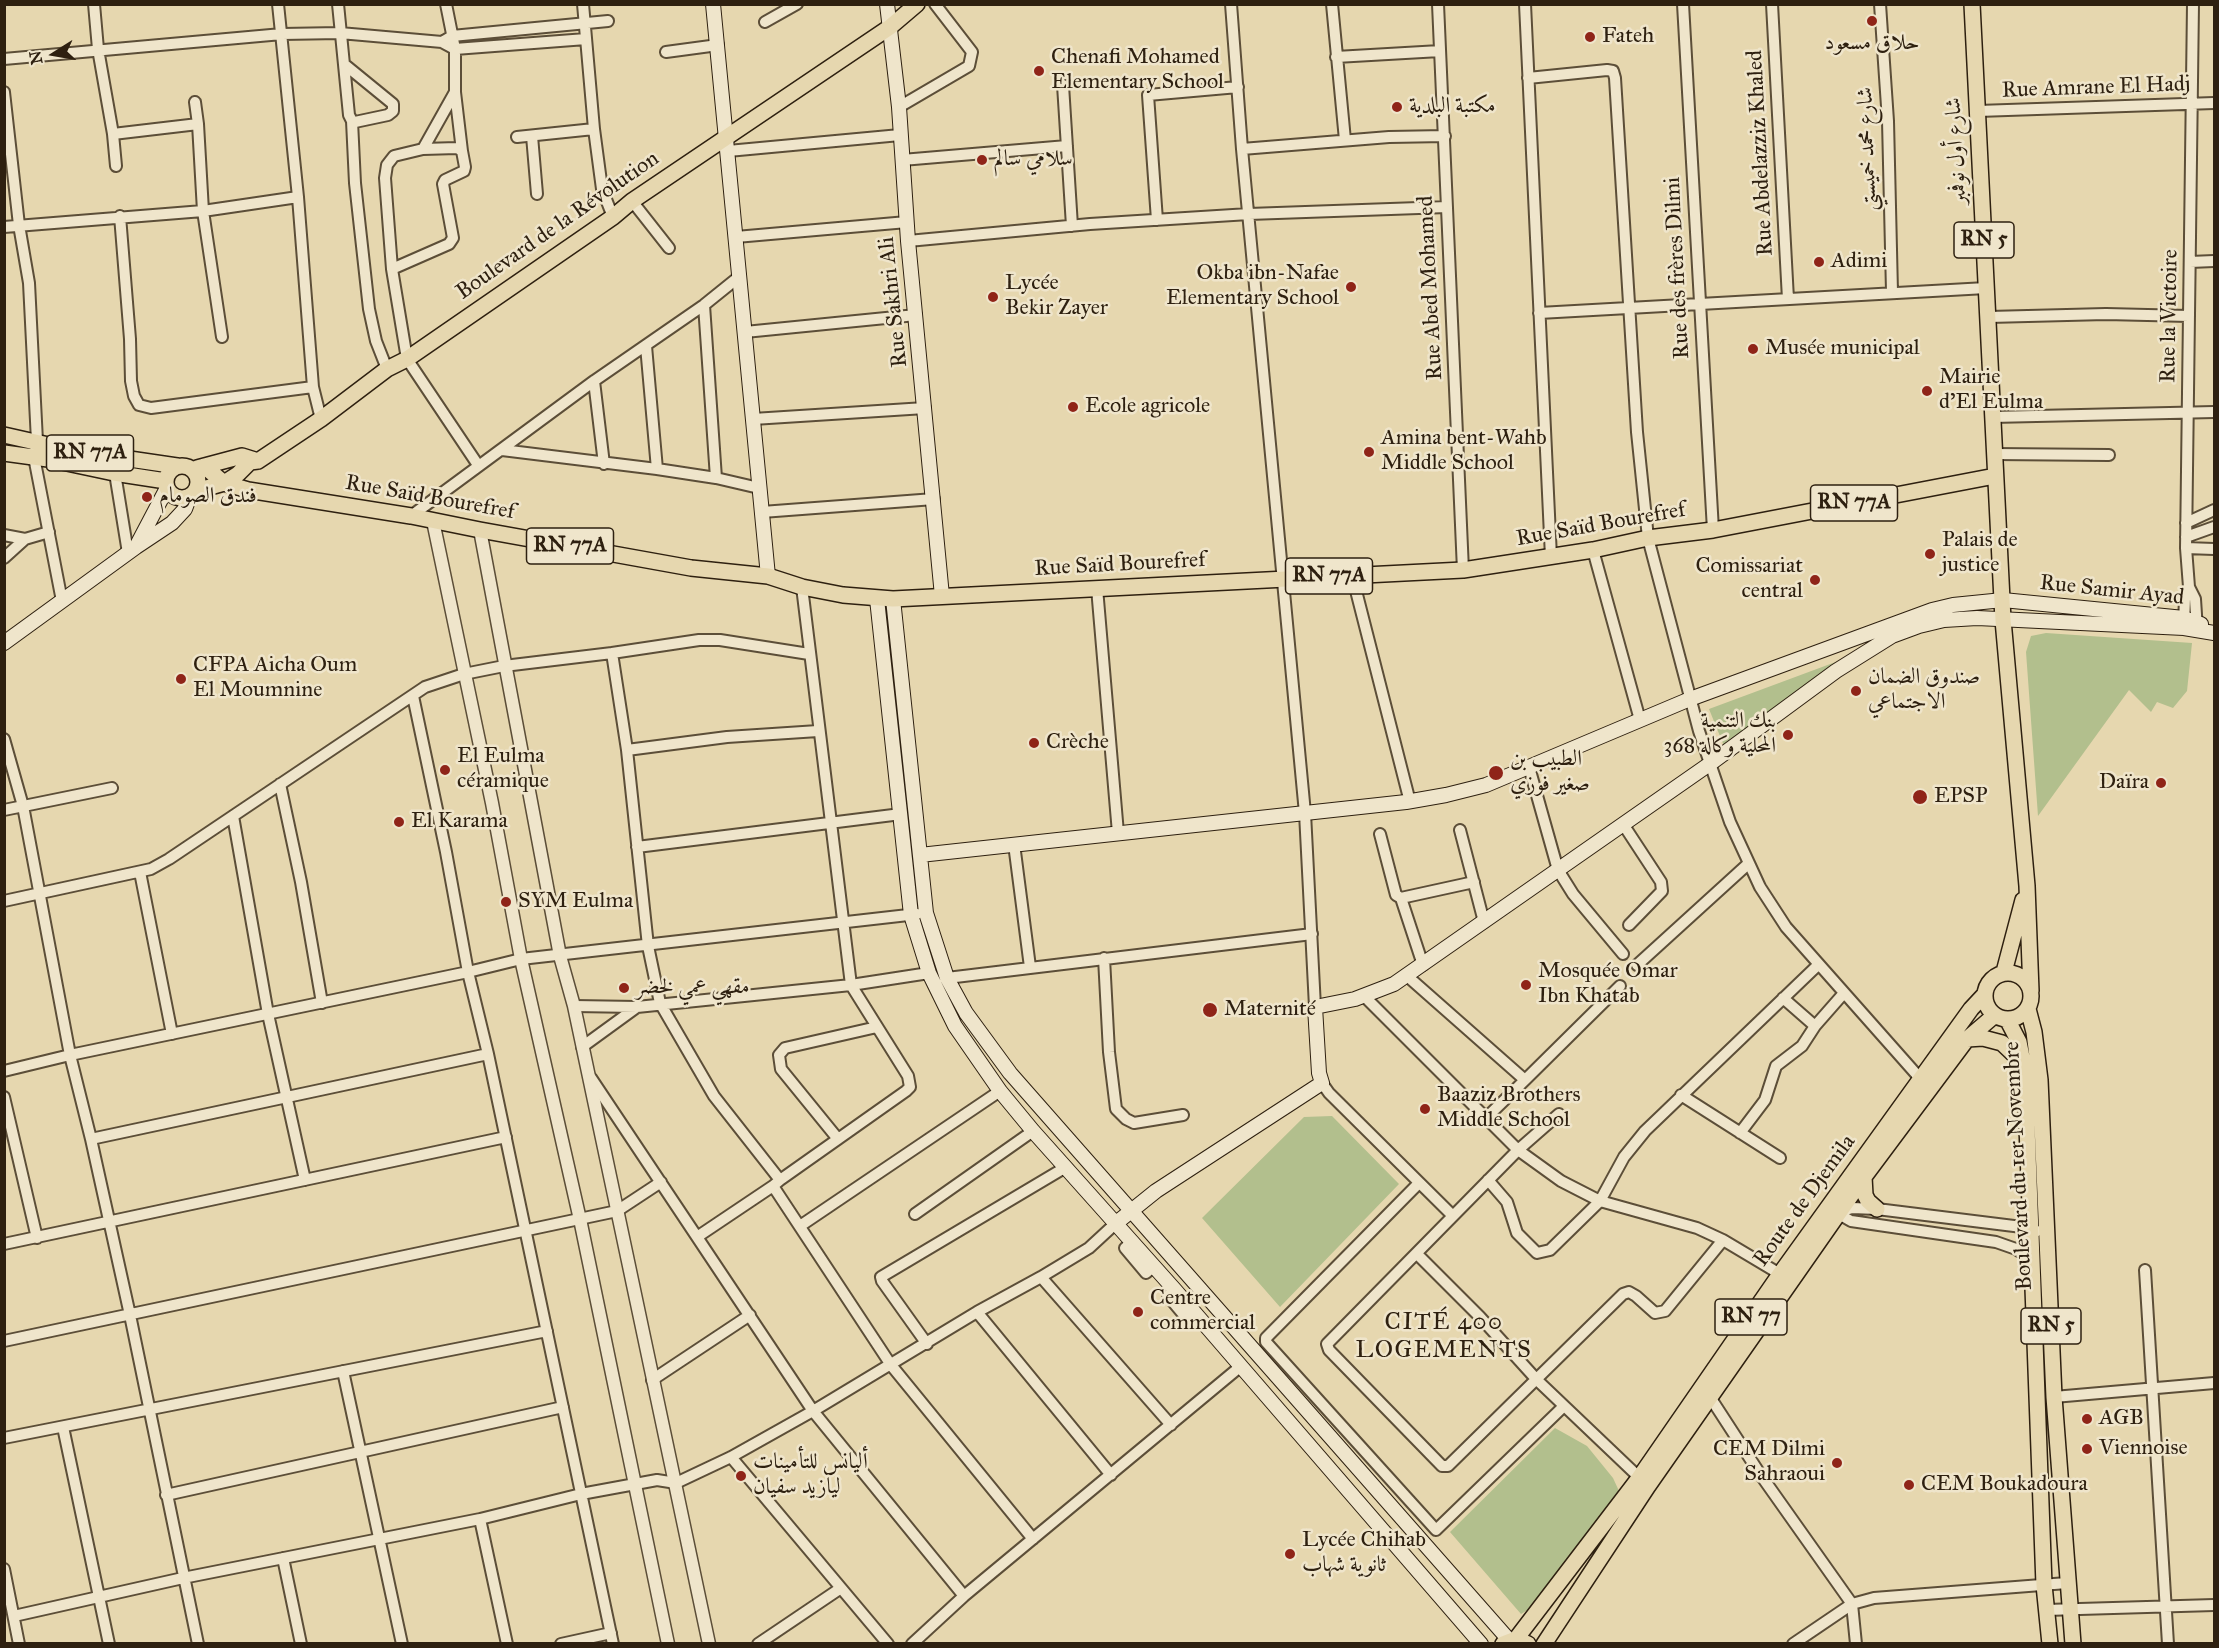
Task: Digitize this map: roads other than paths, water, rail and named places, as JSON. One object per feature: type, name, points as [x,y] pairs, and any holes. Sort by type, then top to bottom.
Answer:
[{"type":"main road","points":[[713,4],[768,576]]},
{"type":"main road","name":"Rue Sakhri Ali","points":[[887,4],[899,107],[908,241],[942,596]]},
{"type":"main road","name":"Boulevard de la Révolution","points":[[224,483],[250,462],[258,461],[321,419],[387,369],[407,358],[613,217],[632,201],[727,144],[890,27],[917,4]]},
{"type":"main road","name":"شارع أول نوفمبر","points":[[1972,4],[1995,476]]},
{"type":"main road","name":"RN 77A","points":[[4,435],[36,449],[75,451],[114,465],[177,466]]},
{"type":"main road","points":[[4,453],[36,449]]},
{"type":"main road","points":[[132,550],[158,503],[169,472],[177,466],[205,465],[242,456],[258,461]]},
{"type":"main road","points":[[114,465],[166,485],[177,497],[224,483],[205,465]]},
{"type":"main road","points":[[4,642],[177,519],[193,494],[205,465]]},
{"type":"main road","name":"Rue Saïd Bourefref","points":[[224,483],[248,490],[411,516],[691,568],[768,576],[802,587],[877,599],[893,599],[1463,570],[1593,550],[1648,537],[1713,530],[1995,476]]},
{"type":"main road","name":"RN 5","points":[[1995,476],[2003,620],[2027,886],[2031,991]]},
{"type":"main road","points":[[877,599],[911,915],[929,973],[955,1026],[1000,1091],[1033,1131],[1197,1315],[1481,1644]]},
{"type":"main road","points":[[893,599],[926,913],[947,978],[966,1013],[986,1043],[1131,1211],[1514,1642]]},
{"type":"main road","name":"Rue Samir Ayad","points":[[921,855],[1410,802],[1446,795],[1486,785],[1690,699],[1932,610],[1953,605],[2003,600],[2114,618],[2191,625],[2214,633]]},
{"type":"main road","name":"Rue Samir Ayad","points":[[1315,1007],[1364,996],[1394,984],[1711,763],[1836,671],[1892,636],[1944,620],[2114,618]]},
{"type":"main road","name":"RN 5","points":[[2004,972],[2027,886]]},
{"type":"main road","points":[[2004,972],[2022,976],[2030,985],[2031,991],[2028,1009],[2019,1017],[2001,1017],[1987,1006],[1986,988],[1993,978],[2004,972]]},
{"type":"main road","name":"Route de Djemila","points":[[1706,1393],[1780,1274],[1819,1220],[1836,1207],[1864,1177],[1926,1084],[1971,1009],[1985,994]]},
{"type":"main road","points":[[1115,1224],[1156,1191],[1322,1083],[1319,1073],[1315,1007]]},
{"type":"main road","name":"Boulevard du 1er Novembre","points":[[2028,1009],[2034,1032],[2040,1080],[2030,1228],[2044,1585],[2050,1644]]},
{"type":"main road","name":"Route de Djemila","points":[[1514,1642],[1643,1482],[1836,1207],[1926,1084],[1967,1039],[2001,1017]]},
{"type":"main road","name":"Boulevard du 1er Novembre","points":[[2001,1017],[2019,1042],[2024,1065],[2047,1238],[2054,1397],[2073,1644]]},
{"type":"main road","points":[[1967,1039],[1983,1038],[2002,1043],[2024,1065]]},
{"type":"main road","points":[[1864,1177],[1865,1195],[1877,1209]]},
{"type":"main road","name":"Route de Djemila","points":[[1544,1644],[1643,1482]]},
{"type":"street","points":[[94,4],[98,49],[116,166]]},
{"type":"street","points":[[278,4],[298,196],[313,387],[321,419]]},
{"type":"street","points":[[338,4],[352,121],[355,183],[369,309],[376,341],[387,369]]},
{"type":"street","points":[[392,269],[449,244],[453,238],[443,184],[445,180],[464,171],[465,167],[455,92],[454,49],[447,39],[446,4]]},
{"type":"street","points":[[583,4],[594,129],[602,189],[613,217]]},
{"type":"street","points":[[765,22],[797,4]]},
{"type":"street","points":[[899,107],[969,66],[972,52],[935,4]]},
{"type":"street","points":[[1231,4],[1242,149],[1305,813],[1315,1007]]},
{"type":"street","points":[[1332,4],[1345,140]]},
{"type":"street","name":"Rue Abed Mohamed","points":[[1438,4],[1463,570]]},
{"type":"street","points":[[1525,4],[1551,557]]},
{"type":"street","name":"Rue des frères Dilmi","points":[[1683,4],[1713,530]]},
{"type":"street","name":"Rue Abdelazziz Khaled","points":[[1772,4],[1788,299]]},
{"type":"street","name":"شارع محمد خميستي","points":[[1880,4],[1888,121],[1892,292]]},
{"type":"street","name":"Rue la Victoire","points":[[2191,625],[2195,599],[2190,587],[2186,523],[2193,4]]},
{"type":"street","points":[[4,59],[282,34],[340,33],[447,39],[609,21]]},
{"type":"street","points":[[454,49],[586,39]]},
{"type":"street","points":[[666,52],[718,45]]},
{"type":"street","points":[[1336,57],[1440,51]]},
{"type":"street","points":[[344,63],[393,104],[393,111],[388,115],[352,121]]},
{"type":"street","points":[[1528,78],[1607,70],[1613,71],[1615,78],[1637,432],[1648,537],[1690,699],[1730,822],[1748,864],[1785,927],[1926,1084]]},
{"type":"street","points":[[1063,85],[1072,226]]},
{"type":"street","points":[[1157,220],[1148,95],[1238,87]]},
{"type":"street","points":[[4,92],[19,225],[29,283],[36,449],[62,601]]},
{"type":"street","points":[[423,149],[455,92]]},
{"type":"street","points":[[195,102],[203,211],[222,337]]},
{"type":"street","name":"Rue Amrane El Hadj","points":[[1978,111],[2214,103]]},
{"type":"street","points":[[113,135],[198,124]]},
{"type":"street","points":[[517,137],[594,129]]},
{"type":"street","points":[[727,144],[900,135]]},
{"type":"street","points":[[532,136],[537,194]]},
{"type":"street","points":[[1242,149],[1301,146],[1345,140],[1445,136]]},
{"type":"street","points":[[902,160],[1067,146]]},
{"type":"street","points":[[462,151],[457,148],[423,149],[394,156],[387,165],[385,178],[392,269],[407,358],[478,465]]},
{"type":"street","points":[[4,227],[203,211],[298,196]]},
{"type":"street","points":[[632,201],[669,248]]},
{"type":"street","points":[[908,241],[1072,226],[1249,214],[1447,207]]},
{"type":"street","points":[[120,216],[131,381],[134,396],[139,405],[151,408],[313,387]]},
{"type":"street","points":[[736,237],[907,222]]},
{"type":"street","points":[[2190,262],[2214,261]]},
{"type":"street","points":[[411,516],[594,381],[704,305],[740,276]]},
{"type":"street","points":[[1539,313],[1986,288]]},
{"type":"street","points":[[704,305],[716,478]]},
{"type":"street","points":[[1989,317],[2106,314],[2189,316]]},
{"type":"street","points":[[745,332],[916,315]]},
{"type":"street","points":[[646,346],[657,469]]},
{"type":"street","points":[[594,381],[603,464]]},
{"type":"street","points":[[753,419],[925,408]]},
{"type":"street","points":[[1992,417],[2214,412]]},
{"type":"street","points":[[502,450],[657,469],[716,478],[759,488]]},
{"type":"street","points":[[1994,454],[2109,455]]},
{"type":"street","points":[[114,465],[132,550]]},
{"type":"street","points":[[762,512],[934,500]]},
{"type":"street","points":[[2186,523],[2214,510]]},
{"type":"street","points":[[433,521],[492,802],[521,959],[580,1219],[668,1644]]},
{"type":"street","points":[[2186,543],[2214,527]]},
{"type":"street","points":[[480,530],[560,956],[574,1006],[709,1644]]},
{"type":"street","points":[[4,558],[25,539],[49,532]]},
{"type":"street","points":[[4,535],[25,539]]},
{"type":"street","points":[[2186,543],[2214,549]]},
{"type":"street","points":[[1593,550],[1640,720]]},
{"type":"street","points":[[1352,575],[1410,802]]},
{"type":"street","points":[[697,1237],[910,1087],[908,1076],[851,985],[802,587]]},
{"type":"street","points":[[1097,588],[1118,833]]},
{"type":"street","points":[[4,901],[140,872],[169,859],[434,683],[504,666],[681,642],[720,640],[809,654]]},
{"type":"street","points":[[612,653],[627,750],[648,946],[660,1003],[714,1096],[776,1183],[800,1226],[891,1365],[1032,1539]]},
{"type":"street","points":[[413,696],[446,852],[468,972],[506,1137],[612,1638],[561,1644]]},
{"type":"street","points":[[627,750],[727,737],[818,730]]},
{"type":"street","points":[[4,740],[23,806],[70,1055],[92,1139],[198,1644]]},
{"type":"street","points":[[1529,767],[1558,870],[1573,894],[1623,954]]},
{"type":"street","points":[[280,784],[301,882],[322,1003]]},
{"type":"street","points":[[4,810],[112,788]]},
{"type":"street","points":[[638,847],[725,835],[831,825],[901,814]]},
{"type":"street","points":[[233,816],[268,1014],[305,1180]]},
{"type":"street","points":[[1623,824],[1661,882],[1662,891],[1629,925]]},
{"type":"street","points":[[1460,830],[1484,922]]},
{"type":"street","points":[[1380,834],[1396,895],[1401,898],[1423,965]]},
{"type":"street","points":[[1014,844],[1030,967]]},
{"type":"street","points":[[1637,965],[1748,864]]},
{"type":"street","points":[[140,872],[172,1034]]},
{"type":"street","points":[[1401,898],[1474,882]]},
{"type":"street","points":[[4,1071],[521,959],[926,913]]},
{"type":"street","points":[[947,978],[1312,934]]},
{"type":"street","points":[[1104,958],[1109,1052],[1116,1109],[1134,1123],[1183,1115]]},
{"type":"street","points":[[1488,1180],[1507,1202],[1517,1233],[1537,1253],[1550,1250],[1600,1202],[1624,1157],[1645,1131],[1818,965]]},
{"type":"street","points":[[574,1006],[637,1007],[851,985],[929,973]]},
{"type":"street","points":[[1406,975],[1525,1080]]},
{"type":"street","points":[[1486,1118],[1620,986]]},
{"type":"street","points":[[1740,1133],[1766,1100],[1776,1066],[1802,1046],[1815,1026],[1844,993]]},
{"type":"street","points":[[1364,996],[1518,1150],[1561,1181],[1600,1202],[1697,1228],[1723,1240],[1780,1274]]},
{"type":"street","points":[[1783,998],[1815,1026]]},
{"type":"street","points":[[582,1047],[637,1007]]},
{"type":"street","points":[[838,1139],[782,1069],[779,1055],[785,1048],[877,1027]]},
{"type":"street","points":[[92,1139],[488,1054]]},
{"type":"street","points":[[588,1075],[813,1411],[964,1596]]},
{"type":"street","points":[[1322,1083],[1329,1093],[1453,1216]]},
{"type":"street","points":[[800,1226],[1000,1091]]},
{"type":"street","points":[[1681,1095],[1780,1158]]},
{"type":"street","points":[[4,1097],[37,1238]]},
{"type":"street","points":[[1559,1114],[1518,1150],[1327,1344],[1329,1350],[1442,1466],[1446,1467],[1623,1294],[1629,1292],[1636,1296],[1655,1313],[1665,1311],[1723,1240]]},
{"type":"street","points":[[915,1214],[1033,1131]]},
{"type":"street","points":[[4,1244],[506,1137]]},
{"type":"street","points":[[927,1344],[881,1277],[1066,1167]]},
{"type":"street","points":[[4,1341],[617,1211],[660,1182]]},
{"type":"street","points":[[1419,1183],[1266,1338],[1266,1342],[1436,1530],[1564,1406]]},
{"type":"street","points":[[1836,1207],[1877,1209],[2030,1228],[2047,1238]]},
{"type":"street","points":[[1836,1207],[1851,1221],[1996,1242],[2016,1249],[2032,1260]]},
{"type":"street","points":[[14,1616],[183,1578],[480,1519],[581,1494],[657,1480],[676,1483],[731,1457],[813,1411],[977,1312],[1041,1277],[1089,1248],[1115,1224]]},
{"type":"street","points":[[1417,1254],[1480,1317],[1537,1380],[1643,1482]]},
{"type":"street","points":[[2145,1270],[2168,1644]]},
{"type":"street","points":[[1041,1277],[1171,1425]]},
{"type":"street","points":[[977,1312],[1111,1474]]},
{"type":"street","points":[[652,1380],[750,1315]]},
{"type":"street","points":[[4,1438],[547,1331]]},
{"type":"street","points":[[912,1644],[964,1596],[1241,1366]]},
{"type":"street","points":[[343,1371],[402,1644]]},
{"type":"street","points":[[2054,1397],[2214,1383]]},
{"type":"street","points":[[1706,1393],[1852,1604],[1856,1644]]},
{"type":"street","points":[[166,1495],[563,1407]]},
{"type":"street","points":[[63,1427],[109,1644]]},
{"type":"street","points":[[731,1457],[888,1644]]},
{"type":"street","points":[[480,1519],[507,1644]]},
{"type":"street","points":[[283,1558],[301,1644]]},
{"type":"street","points":[[4,1569],[19,1644]]},
{"type":"street","points":[[1792,1644],[1852,1604],[1874,1598],[2067,1584]]},
{"type":"street","points":[[758,1644],[841,1588]]},
{"type":"street","points":[[2046,1610],[2214,1605]]},
{"type":"place","name":"حلاق مسعود","points":[[1872,21]]},
{"type":"place","name":"Fateh","points":[[1590,37]]},
{"type":"place","name":"Chenafi Mohamed Elementary School","points":[[1039,71]]},
{"type":"place","name":"مكتبة البلدية","points":[[1397,107]]},
{"type":"place","name":"سلامي سالم","points":[[982,160]]},
{"type":"place","name":"Adimi","points":[[1819,262]]},
{"type":"place","name":"Okba ibn-Nafae Elementary School","points":[[1351,287]]},
{"type":"place","name":"Lycée Bekir Zayer","points":[[993,297]]},
{"type":"place","name":"Musée municipal","points":[[1753,349]]},
{"type":"place","name":"Mairie d'El Eulma","points":[[1927,391]]},
{"type":"place","name":"Ecole agricole","points":[[1073,407]]},
{"type":"place","name":"Amina bent-Wahb Middle School","points":[[1369,452]]},
{"type":"place","name":"فندق الصومام","points":[[147,497]]},
{"type":"place","name":"Palais de justice","points":[[1930,554]]},
{"type":"place","name":"Comissariat central","points":[[1815,580]]},
{"type":"place","name":"CFPA Aicha Oum El Moumnine","points":[[181,679]]},
{"type":"place","name":"صندوق الضمان الاجتماعي","points":[[1856,691]]},
{"type":"place","name":"بنك التنمية المحلية وكالة 368","points":[[1788,735]]},
{"type":"place","name":"Crèche","points":[[1034,743]]},
{"type":"place","name":"El Eulma céramique","points":[[445,770]]},
{"type":"place","name":"الطبيب بن صغير فوزي","points":[[1496,773]]},
{"type":"place","name":"Daïra","points":[[2161,783]]},
{"type":"place","name":"EPSP","points":[[1920,797]]},
{"type":"place","name":"El Karama","points":[[399,822]]},
{"type":"place","name":"SYM Eulma","points":[[506,902]]},
{"type":"place","name":"Mosquée Omar Ibn Khatab","points":[[1526,985]]},
{"type":"place","name":"مقهي عمي لخضر","points":[[624,988]]},
{"type":"place","name":"Maternité","points":[[1210,1010]]},
{"type":"place","name":"Baaziz Brothers Middle School","points":[[1425,1109]]},
{"type":"place","name":"Centre commercial","points":[[1138,1312]]},
{"type":"place","name":"AGB","points":[[2087,1419]]},
{"type":"place","name":"Viennoise","points":[[2087,1449]]},
{"type":"place","name":"CEM Dilmi Sahraoui","points":[[1837,1463]]},
{"type":"place","name":"أليانس للتأمينات ليازيد سفيان","points":[[741,1476]]},
{"type":"place","name":"CEM Boukadoura","points":[[1909,1485]]},
{"type":"place","name":"Lycée Chihab ثانوية شهاب","points":[[1290,1554]]},
{"type":"district","name":"CITÉ 400 LOGEMENTS","points":[[1444,1337]]}]
